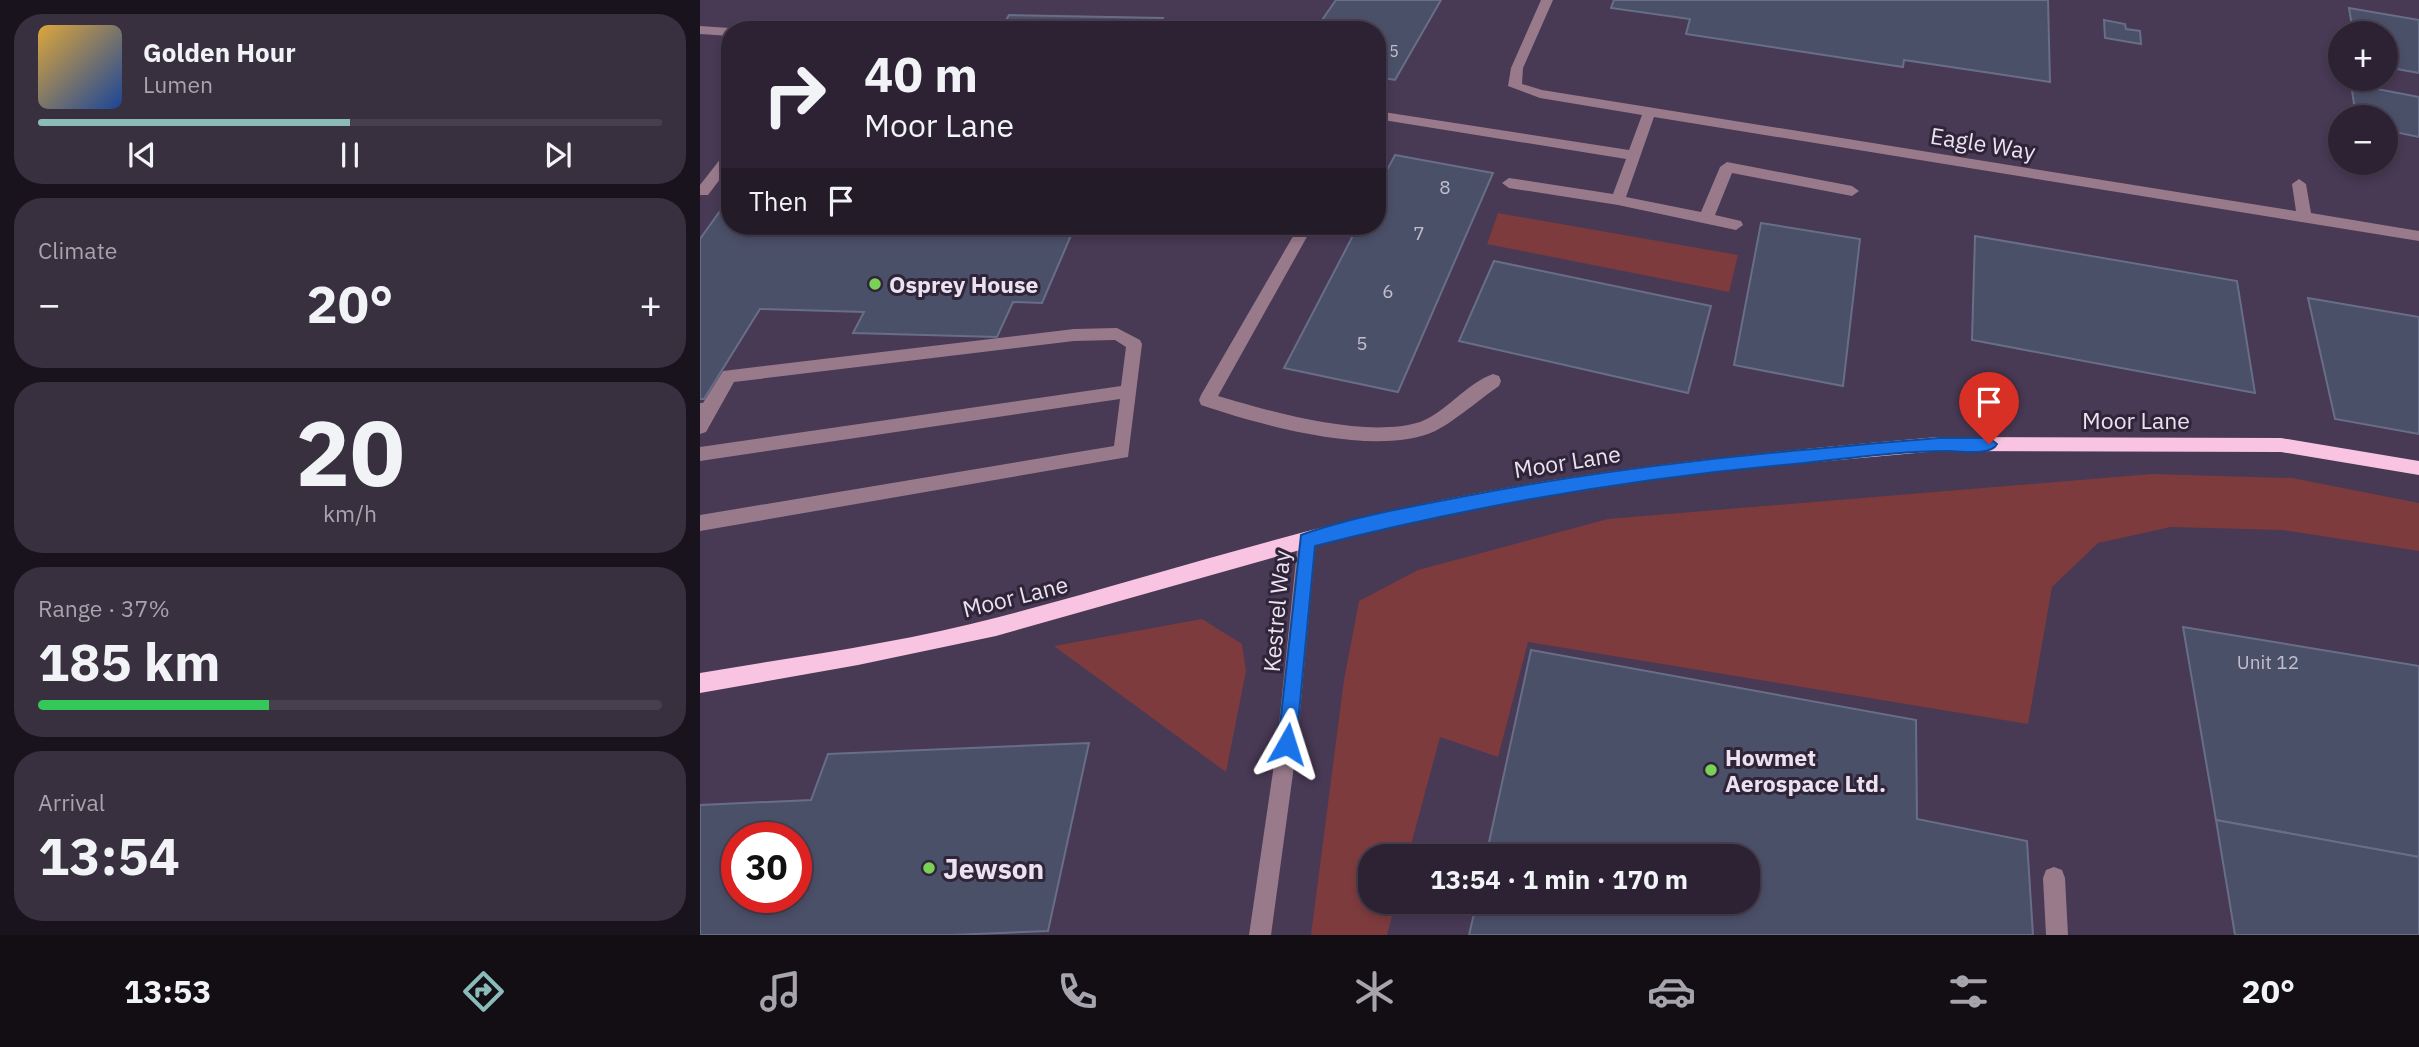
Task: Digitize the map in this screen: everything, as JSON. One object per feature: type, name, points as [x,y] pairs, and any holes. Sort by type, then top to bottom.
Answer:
[{"type":"main road","name":"Moor Lane","points":[[700,683],[858,656],[996,627],[1307,540],[1421,512],[1535,489],[1706,465],[1938,444],[2281,444],[2419,468]]},
{"type":"street","name":"Eagle Way","points":[[1547,0],[1517,68],[1515,86],[1540,94],[2419,236]]},
{"type":"street","points":[[700,30],[721,31]]},
{"type":"street","points":[[1618,200],[1649,113]]},
{"type":"street","points":[[1386,116],[1635,156]]},
{"type":"street","points":[[1706,219],[1727,167],[1852,191]]},
{"type":"street","points":[[703,191],[721,168]]},
{"type":"street","points":[[1509,183],[1618,200],[1737,225]]},
{"type":"street","points":[[2299,184],[2304,217]]},
{"type":"street","points":[[1301,235],[1207,401],[1280,421],[1367,436],[1426,428],[1493,381]]},
{"type":"street","points":[[700,427],[704,410],[729,376],[1074,335],[1117,334],[1135,344],[1122,452],[700,523]]},
{"type":"street","points":[[700,454],[1130,391]]},
{"type":"street","name":"Kestrel Way","points":[[1260,935],[1287,744],[1307,540]]},
{"type":"street","points":[[2054,878],[2057,935]]},
{"type":"shaded area","points":[[700,0],[2419,0],[2419,935],[700,935]]},
{"type":"shaded area","points":[[1498,213],[1738,255],[1729,292],[1487,244]]},
{"type":"shaded area","points":[[2152,474],[2292,478],[2419,503],[2419,551],[2283,530],[2171,527],[2098,543],[2052,587],[2028,724],[1528,642],[1498,757],[1440,737],[1411,844],[1358,844],[1358,914],[1393,914],[1387,935],[1311,935],[1344,680],[1359,601],[1418,570],[1608,519]]},
{"type":"shaded area","points":[[1202,619],[1242,644],[1246,671],[1226,772],[1054,646]]},
{"type":"building","points":[[1336,0],[1441,0],[1395,80],[1386,78],[1386,21],[1321,21]]},
{"type":"building","points":[[1614,0],[2048,0],[2050,82],[1904,60],[1903,67],[1686,34],[1690,19],[1611,8]]},
{"type":"building","points":[[2349,8],[2419,20],[2419,73],[2398,69],[2398,21],[2351,21]]},
{"type":"building","points":[[1009,15],[1163,18],[1162,21],[1005,21]]},
{"type":"building","points":[[2104,20],[2125,24],[2126,29],[2140,31],[2141,44],[2105,38]]},
{"type":"building","points":[[2352,91],[2388,91],[2419,97],[2419,137],[2398,133],[2398,105],[2354,105]]},
{"type":"building","points":[[1395,155],[1493,173],[1398,392],[1284,368],[1353,235],[1386,235],[1386,172]]},
{"type":"building","name":"Osprey House","points":[[721,210],[721,235],[1071,235],[1042,303],[1013,302],[997,337],[853,333],[864,312],[760,309],[704,399],[700,399],[700,239]]},
{"type":"building","points":[[1761,223],[1860,239],[1843,386],[1734,365]]},
{"type":"building","points":[[1975,236],[2237,281],[2255,393],[1972,340]]},
{"type":"building","points":[[1494,261],[1711,306],[1688,393],[1459,341]]},
{"type":"building","points":[[2308,298],[2419,317],[2419,434],[2335,419]]},
{"type":"building","points":[[2183,627],[2419,666],[2419,857],[2216,820]]},
{"type":"building","name":"Howmet Aerospace Ltd.","points":[[1531,650],[1916,720],[1917,819],[2027,841],[2033,935],[1469,935],[1474,914],[1760,914],[1760,844],[1489,844]]},
{"type":"building","name":"Jewson","points":[[1089,743],[1048,931],[953,935],[700,935],[700,805],[811,800],[828,754]]},
{"type":"building","points":[[2216,820],[2419,857],[2419,935],[2235,935]]},
{"type":"place","name":"Osprey House","points":[[875,284]]},
{"type":"place","name":"Howmet Aerospace Ltd.","points":[[1711,770]]},
{"type":"place","name":"Jewson","points":[[929,868]]},
{"type":"route","points":[[1287,744],[1307,540],[1421,512],[1535,489],[1706,465],[1938,444],[1989,444]]}]
